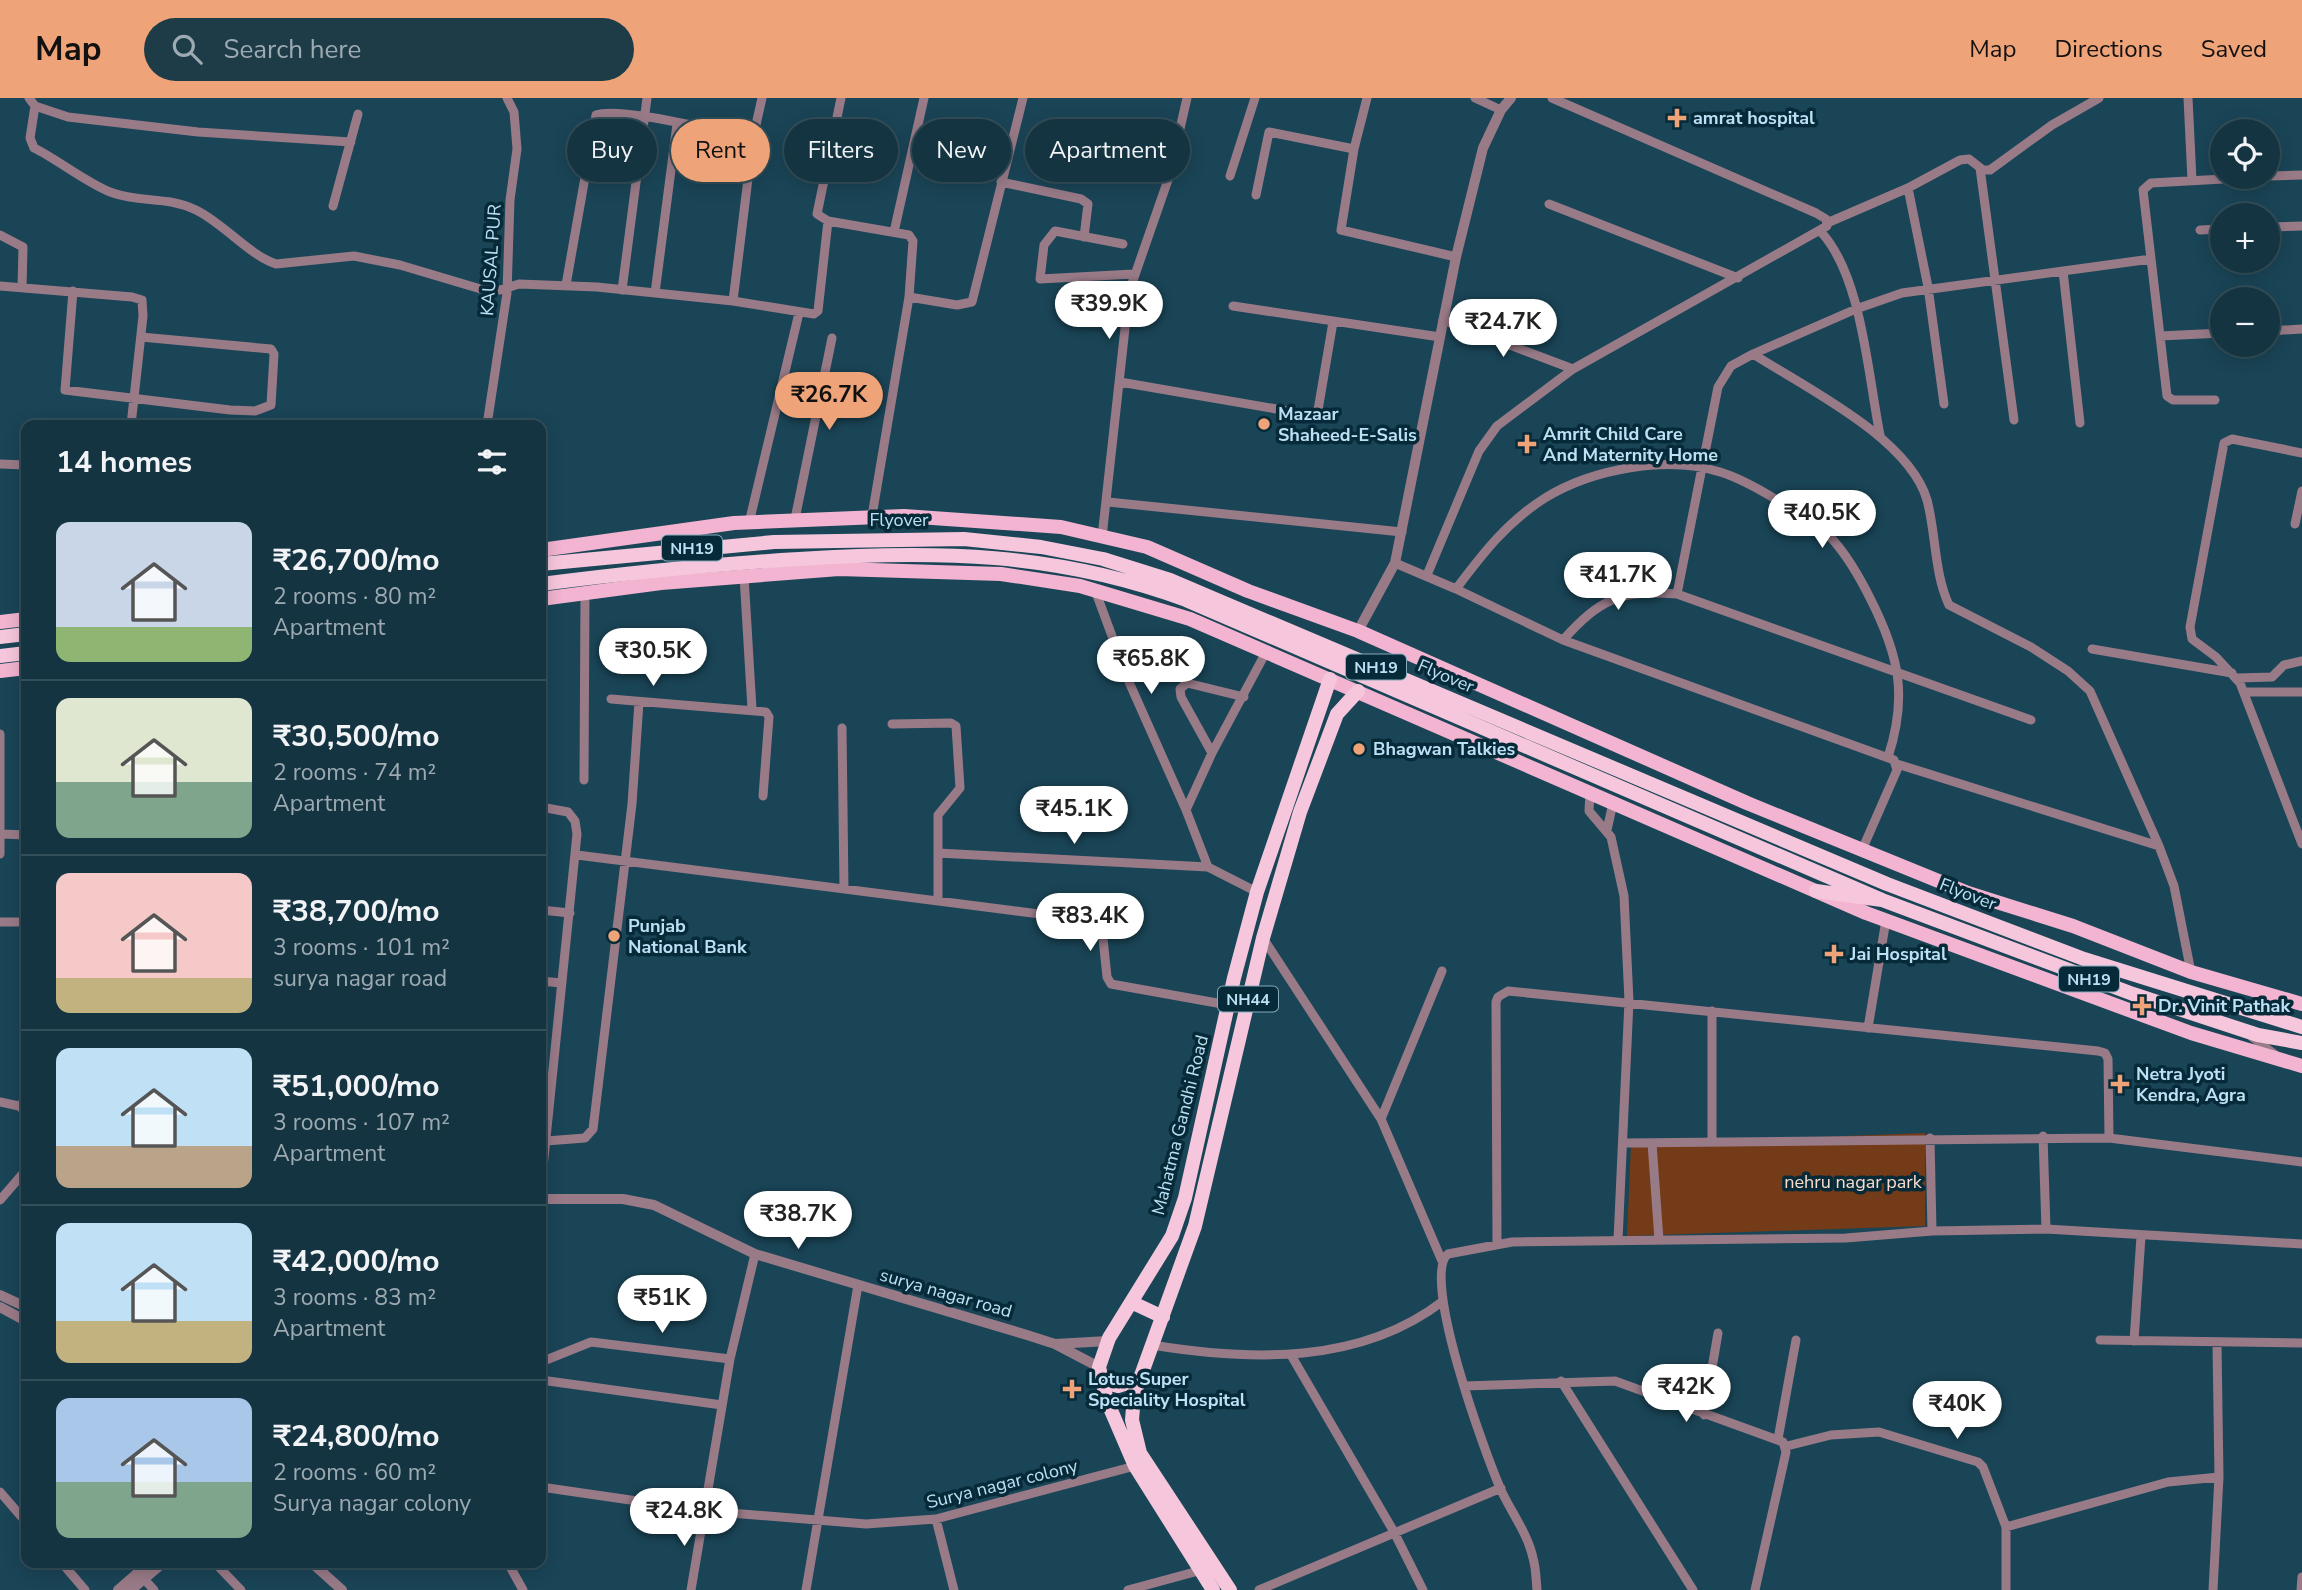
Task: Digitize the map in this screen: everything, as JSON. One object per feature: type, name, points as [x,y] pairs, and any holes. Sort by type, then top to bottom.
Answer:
[{"type":"highway","name":"Flyover","points":[[546,563],[727,545],[844,539],[1003,542],[1041,547],[1133,567],[1170,580],[1887,884],[2084,959],[2302,1027]]},
{"type":"highway","name":"Flyover","points":[[546,583],[654,570],[868,554],[940,553],[1019,559],[1094,572],[1166,593],[1882,900]]},
{"type":"highway","points":[[0,637],[21,635]]},
{"type":"highway","points":[[0,656],[21,654]]},
{"type":"highway","name":"Mahatma Gandhi Road","points":[[1100,1374],[1108,1341],[1172,1236],[1185,1198],[1228,1005],[1257,892],[1330,679]]},
{"type":"highway","name":"Mahatma Gandhi Road","points":[[1230,1590],[1140,1453],[1132,1420],[1137,1380],[1163,1317],[1195,1226],[1263,938],[1317,767],[1338,714],[1358,691]]},
{"type":"highway","points":[[1816,891],[1882,900]]},
{"type":"highway","name":"NH19","points":[[1882,900],[2120,990],[2243,1030],[2302,1043]]},
{"type":"highway","points":[[1133,1303],[1163,1317]]},
{"type":"highway","points":[[1100,1374],[1118,1386],[1137,1380]]},
{"type":"highway","points":[[1100,1374],[1135,1466],[1213,1590]]},
{"type":"main road","points":[[546,549],[749,523],[872,516],[1061,527],[1147,547],[1359,631],[1413,657],[1968,893],[2073,926],[2191,972],[2302,1004]]},
{"type":"main road","points":[[546,599],[662,583],[839,569],[1001,574],[1095,590],[1190,619],[1886,920],[2180,1028],[2302,1066]]},
{"type":"main road","points":[[1287,661],[1310,613]]},
{"type":"main road","points":[[0,622],[21,620]]},
{"type":"main road","points":[[1393,706],[1413,657]]},
{"type":"main road","points":[[0,671],[21,669]]},
{"type":"street","name":"KAUSAL PUR","points":[[488,420],[507,287],[517,134],[514,112],[507,98]]},
{"type":"street","points":[[622,290],[647,98]]},
{"type":"street","points":[[757,119],[762,98]]},
{"type":"street","points":[[841,98],[818,215],[828,221],[894,232],[913,239],[909,298],[872,516]]},
{"type":"street","points":[[894,232],[924,98]]},
{"type":"street","points":[[1011,144],[1023,98]]},
{"type":"street","points":[[1102,537],[1108,502],[1129,292],[1166,189],[1187,98]]},
{"type":"street","points":[[1230,176],[1255,98]]},
{"type":"street","points":[[1367,98],[1354,149],[1342,232],[1456,257]]},
{"type":"street","points":[[1475,98],[1501,110]]},
{"type":"street","points":[[1359,631],[1395,564],[1456,257],[1483,148],[1501,110],[1511,98]]},
{"type":"street","points":[[1552,98],[1816,212],[1825,217],[1827,223]]},
{"type":"street","points":[[1427,575],[1487,437],[1573,369],[1821,232],[1827,223],[1908,188],[1960,160],[1969,159],[1987,170],[1994,167],[2052,125],[2099,98]]},
{"type":"street","points":[[2188,98],[2192,180]]},
{"type":"street","points":[[351,142],[198,132],[68,117],[32,102],[30,138],[34,148],[113,194],[165,199],[192,208],[221,224],[271,262],[281,264],[354,256],[400,265],[484,290],[566,285],[733,301],[799,313],[817,312],[828,221]]},
{"type":"street","points":[[566,285],[594,118],[605,113],[671,123]]},
{"type":"street","points":[[333,206],[358,114]]},
{"type":"street","points":[[1256,195],[1269,132],[1354,149]]},
{"type":"street","points":[[1980,168],[2014,420]]},
{"type":"street","points":[[655,293],[671,170]]},
{"type":"street","points":[[2280,176],[2302,175]]},
{"type":"street","points":[[2210,179],[2151,183],[2144,187],[2168,398],[2215,400]]},
{"type":"street","points":[[733,301],[748,182]]},
{"type":"street","points":[[909,298],[957,305],[972,302],[1001,182],[1081,199],[1088,204],[1084,237]]},
{"type":"street","points":[[1908,188],[1928,287],[1944,404]]},
{"type":"street","points":[[1549,204],[1738,278]]},
{"type":"street","points":[[2280,227],[2302,226]]},
{"type":"street","points":[[2200,229],[2210,229]]},
{"type":"street","points":[[1123,244],[1055,232],[1044,245],[1040,279],[1134,274]]},
{"type":"street","points":[[1821,232],[1844,267],[1856,309],[1880,435]]},
{"type":"street","points":[[0,235],[23,247],[22,288]]},
{"type":"street","points":[[1677,594],[1718,387],[1731,366],[1856,309],[1928,287],[2151,259]]},
{"type":"street","points":[[2063,271],[2080,423]]},
{"type":"street","points":[[0,286],[140,298],[143,302],[141,337],[132,420]]},
{"type":"street","points":[[73,291],[64,389],[247,411],[266,409],[272,402],[274,354],[271,349],[141,337]]},
{"type":"street","points":[[1233,306],[1440,337]]},
{"type":"street","points":[[749,523],[799,313]]},
{"type":"street","points":[[1443,320],[1573,369]]},
{"type":"street","points":[[1120,382],[1317,416],[1333,322]]},
{"type":"street","points":[[2280,330],[2302,329]]},
{"type":"street","points":[[2160,336],[2210,334]]},
{"type":"street","points":[[795,519],[832,338]]},
{"type":"street","points":[[1753,354],[1880,435],[1902,457],[1922,485],[1949,605],[2031,647],[2068,671],[2090,691],[2174,886],[2191,972]]},
{"type":"street","points":[[2302,453],[2232,439],[2223,446],[2190,633],[2192,639],[2235,676],[2244,692],[2302,844]]},
{"type":"street","points":[[0,464],[21,465]]},
{"type":"street","points":[[1456,589],[1490,543],[1528,509],[1563,488],[1588,479],[1642,467],[1703,467],[1735,477],[1763,491],[1831,538],[1853,566],[1874,605],[1899,672],[1900,706],[1888,757]]},
{"type":"street","points":[[2295,524],[2302,491]]},
{"type":"street","points":[[1108,502],[1402,533]]},
{"type":"street","points":[[1395,564],[1427,575],[1563,640],[1888,757],[1897,764],[2159,846]]},
{"type":"street","points":[[744,576],[752,709]]},
{"type":"street","points":[[1095,590],[1129,682],[1208,867]]},
{"type":"street","points":[[584,593],[584,780]]},
{"type":"street","points":[[1563,640],[1586,615],[1619,595],[1677,594],[2031,720]]},
{"type":"street","points":[[2092,649],[2235,676],[2272,677],[2284,665],[2302,660]]},
{"type":"street","points":[[1185,810],[1266,652]]},
{"type":"street","points":[[1212,753],[1181,697],[1181,686],[1199,685],[1244,697]]},
{"type":"street","points":[[2244,692],[2302,692]]},
{"type":"street","points":[[611,699],[766,712],[769,717],[763,796]]},
{"type":"street","points":[[546,808],[559,809],[572,815],[577,828],[577,855],[546,1140],[585,1138],[592,1132],[625,861],[639,702]]},
{"type":"street","points":[[892,724],[951,723],[957,726],[960,788],[939,815],[938,900]]},
{"type":"street","points":[[842,728],[844,889]]},
{"type":"street","points":[[0,734],[0,854]]},
{"type":"street","points":[[1862,850],[1897,764]]},
{"type":"street","points":[[1590,793],[1589,811],[1607,830],[1623,882],[1629,1001],[1618,1240]]},
{"type":"street","points":[[1607,830],[1613,803]]},
{"type":"street","points":[[1,834],[21,835]]},
{"type":"street","points":[[937,853],[1208,867],[1257,892]]},
{"type":"street","points":[[577,855],[1095,921],[1102,929],[1107,977],[1111,984],[1228,1005]]},
{"type":"street","points":[[546,911],[570,913]]},
{"type":"street","points":[[1868,1027],[1886,920]]},
{"type":"street","points":[[0,922],[21,922]]},
{"type":"street","points":[[1263,938],[1381,1119],[1441,1261],[1443,1301],[1464,1386],[1501,1488],[1531,1549],[1537,1590]]},
{"type":"street","points":[[1381,1119],[1442,971]]},
{"type":"street","points":[[546,982],[561,983]]},
{"type":"street","points":[[1497,1243],[1498,997],[1518,991],[2105,1053],[2108,1059],[2109,1138]]},
{"type":"street","points":[[1712,1011],[1712,1142]]},
{"type":"street","points":[[2243,1030],[2284,1061]]},
{"type":"street","points":[[0,1102],[21,1109]]},
{"type":"street","points":[[1624,1143],[2043,1136],[2109,1138],[2302,1161]]},
{"type":"street","points":[[2043,1136],[2046,1229]]},
{"type":"street","points":[[1930,1138],[1932,1231]]},
{"type":"street","points":[[1652,1143],[1659,1240]]},
{"type":"street","points":[[0,1200],[21,1176]]},
{"type":"street","name":"surya nagar road","points":[[546,1199],[623,1199],[654,1205],[755,1254],[1055,1344],[1100,1374]]},
{"type":"street","points":[[1441,1261],[1448,1254],[1462,1249],[1497,1243],[1846,1238],[1932,1231],[2046,1229],[2302,1244]]},
{"type":"street","points":[[2134,1341],[2141,1236]]},
{"type":"street","points":[[691,1590],[730,1359],[755,1254]]},
{"type":"street","points":[[806,1590],[858,1285]]},
{"type":"street","points":[[0,1295],[21,1305]]},
{"type":"street","points":[[1152,1345],[1200,1353],[1291,1355],[1358,1343],[1395,1331],[1419,1320],[1443,1301]]},
{"type":"street","points":[[0,1307],[21,1318]]},
{"type":"street","points":[[1704,1415],[1718,1333]]},
{"type":"street","points":[[1778,1439],[1796,1340]]},
{"type":"street","points":[[2100,1340],[2217,1344],[2302,1343]]},
{"type":"street","points":[[1055,1344],[1108,1341]]},
{"type":"street","points":[[546,1360],[591,1342],[730,1359]]},
{"type":"street","points":[[2213,1590],[2219,1477],[2217,1344]]},
{"type":"street","points":[[1291,1355],[1394,1532],[1423,1590]]},
{"type":"street","points":[[546,1381],[722,1405]]},
{"type":"street","points":[[1464,1386],[1561,1381],[1622,1383],[1704,1415],[1778,1439],[1787,1446]]},
{"type":"street","points":[[1561,1381],[1693,1590]]},
{"type":"street","points":[[1787,1446],[1831,1435],[1879,1432],[1903,1442],[1978,1462],[1989,1479],[2006,1527],[2006,1590]]},
{"type":"street","points":[[1755,1590],[1787,1446]]},
{"type":"street","name":"Surya nagar colony","points":[[546,1488],[706,1511],[866,1524],[936,1519],[1135,1466]]},
{"type":"street","points":[[2006,1527],[2168,1482],[2219,1477]]},
{"type":"street","points":[[1259,1590],[1501,1488]]},
{"type":"street","points":[[0,1492],[21,1516]]},
{"type":"street","points":[[936,1519],[954,1590]]},
{"type":"street","points":[[66,1568],[85,1590]]},
{"type":"street","points":[[118,1590],[143,1568]]},
{"type":"street","points":[[131,1590],[157,1568]]},
{"type":"street","points":[[220,1568],[241,1590]]},
{"type":"street","points":[[318,1568],[342,1590]]},
{"type":"street","points":[[511,1568],[523,1590]]},
{"type":"street","points":[[1128,1590],[1202,1570]]},
{"type":"street","points":[[2301,1590],[2302,1577]]},
{"type":"street","points":[[144,1579],[154,1590]]},
{"type":"green space","name":"nehru nagar park","points":[[1925,1133],[1925,1226],[1627,1236],[1631,1144]]},
{"type":"place","name":"amrat hospital","points":[[1677,118]]},
{"type":"place","name":"Mazaar Shaheed-E-Salis","points":[[1264,424]]},
{"type":"place","name":"Amrit Child Care And Maternity Home","points":[[1527,444]]},
{"type":"place","name":"Bhagwan Talkies","points":[[1359,749]]},
{"type":"place","name":"Punjab National Bank","points":[[614,936]]},
{"type":"place","name":"Jai Hospital","points":[[1834,954]]},
{"type":"place","name":"Dr. Vinit Pathak","points":[[2142,1006]]},
{"type":"place","name":"Netra Jyoti Kendra, Agra","points":[[2120,1084]]},
{"type":"place","name":"Lotus Super Speciality Hospital","points":[[1072,1389]]}]
